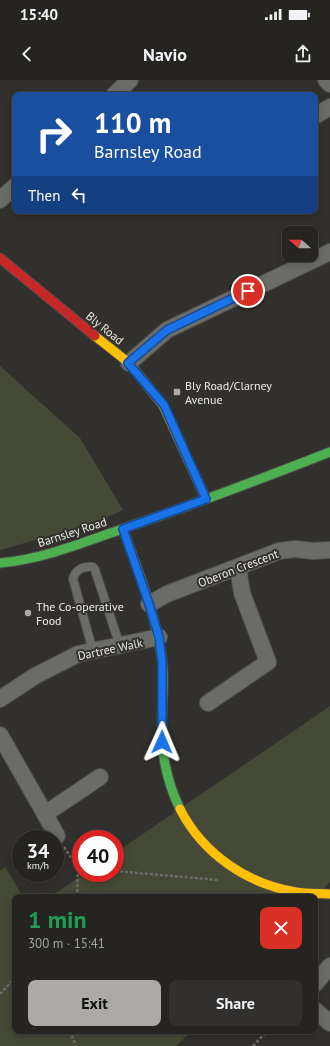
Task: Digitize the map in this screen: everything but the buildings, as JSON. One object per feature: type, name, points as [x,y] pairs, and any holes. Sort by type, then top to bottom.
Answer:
[{"type":"street","points":[[117,92],[130,80]]},
{"type":"street","points":[[326,80],[330,84]]},
{"type":"street","points":[[318,114],[330,107]]},
{"type":"street","points":[[0,200],[12,189]]},
{"type":"street","points":[[128,363],[167,330],[330,252]]},
{"type":"street","name":"Bly Road","points":[[0,258],[128,363],[164,405],[206,499]]},
{"type":"street","name":"Barnsley Road","points":[[0,563],[9,563],[47,554],[123,529],[246,485],[330,452]]},
{"type":"street","points":[[123,529],[159,637],[162,662],[162,742],[166,771],[173,795],[190,825],[202,843],[216,857],[246,877],[271,886],[292,891],[330,894]]},
{"type":"street","name":"Oberon Crescent","points":[[149,604],[167,594],[279,551],[295,549],[313,551],[330,550]]},
{"type":"street","points":[[208,703],[268,662],[242,593],[238,568]]},
{"type":"street","name":"Dartree Walk","points":[[0,699],[35,676],[78,654],[159,637]]},
{"type":"street","points":[[0,735],[54,830]]},
{"type":"street","points":[[45,814],[100,777]]},
{"type":"street","points":[[318,980],[330,966]]},
{"type":"street","points":[[318,1013],[330,1023]]},
{"type":"lane","points":[[93,651],[72,579],[78,570],[88,567],[92,567],[95,570],[120,646]]},
{"type":"path","points":[[64,846],[72,858]]},
{"type":"path","points":[[124,872],[221,880]]},
{"type":"path","points":[[77,894],[78,882]]},
{"type":"path","points":[[0,994],[12,981]]},
{"type":"path","points":[[71,1034],[76,1046]]},
{"type":"path","points":[[253,1046],[264,1034]]},
{"type":"green space","points":[[0,366],[80,438],[123,510],[93,524],[0,550]]},
{"type":"green space","points":[[330,706],[330,882],[318,895],[54,894],[72,882],[124,882],[124,847]]},
{"type":"green space","points":[[5,867],[12,879],[12,882],[14,882],[21,894],[12,894],[12,1034],[189,1034],[176,1046],[0,1046],[0,871]]},
{"type":"traffic: fast","points":[[0,563],[32,558],[77,545],[252,482],[330,452]]},
{"type":"traffic: fast","points":[[123,529],[146,593],[159,643],[163,669],[163,753],[169,782],[180,809]]},
{"type":"traffic: slow","points":[[95,336],[129,363],[163,405],[206,499]]},
{"type":"traffic: slow","points":[[180,809],[201,840],[214,853],[244,874],[260,882],[278,888],[300,893],[330,894]]},
{"type":"traffic: jam","points":[[0,258],[95,336]]},
{"type":"place","name":"Bly Road/Clarney Avenue","points":[[177,392]]},
{"type":"place","name":"The Co-operative Food","points":[[28,613]]},
{"type":"route","points":[[162,742],[163,690],[159,637],[123,529],[206,499],[164,405],[128,363],[167,330],[248,291]]}]
